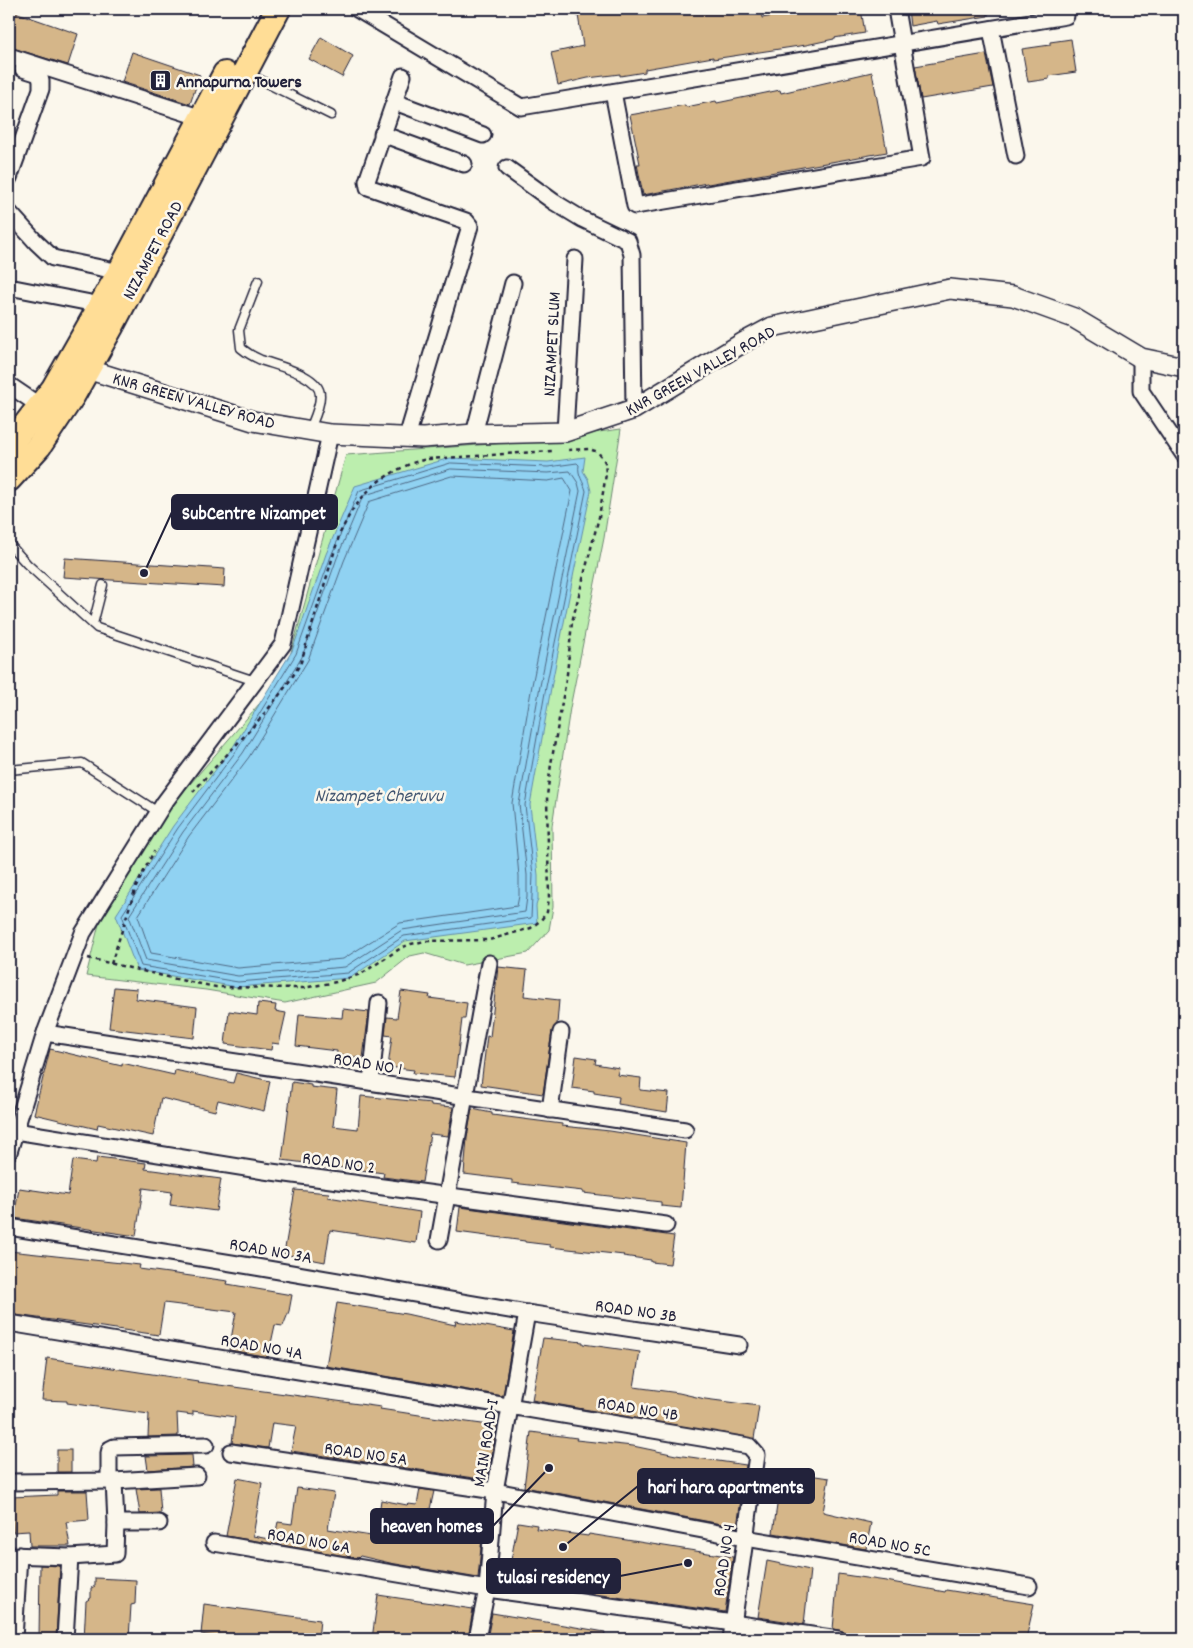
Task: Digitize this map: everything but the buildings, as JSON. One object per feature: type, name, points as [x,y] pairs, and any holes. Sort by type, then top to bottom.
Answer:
[{"type":"main road","name":"NIZAMPET ROAD","points":[[12,459],[40,406],[54,388],[120,272],[259,9]]},
{"type":"main road","name":"NIZAMPET ROAD","points":[[12,459],[39,446],[73,395],[111,327],[278,9]]},
{"type":"street","points":[[357,9],[521,107],[1066,16]]},
{"type":"street","points":[[613,92],[635,206],[922,158],[896,9]]},
{"type":"street","points":[[991,29],[1016,156]]},
{"type":"street","points":[[9,56],[202,118]]},
{"type":"street","points":[[9,65],[39,74],[41,81],[41,89],[12,156],[9,178]]},
{"type":"street","points":[[403,76],[367,181],[368,187],[466,221],[470,226],[407,437]]},
{"type":"street","points":[[395,102],[483,135]]},
{"type":"street","points":[[382,134],[464,164]]},
{"type":"street","points":[[507,168],[554,202],[582,219],[628,241],[632,256],[634,409]]},
{"type":"street","points":[[9,212],[53,258],[120,272]]},
{"type":"street","name":"NIZAMPET SLUM","points":[[565,432],[575,259]]},
{"type":"street","points":[[474,434],[513,283]]},
{"type":"street","points":[[9,287],[101,305]]},
{"type":"street","name":"KNR GREEN VALLEY ROAD","points":[[88,369],[253,421],[330,434],[423,438],[474,434],[565,432],[634,409],[772,327],[950,289],[1013,296],[1074,318],[1141,358],[1184,367]]},
{"type":"street","points":[[1141,358],[1141,391],[1184,455]]},
{"type":"street","points":[[9,385],[40,406]]},
{"type":"street","points":[[9,1152],[12,1131],[45,1033],[83,933],[158,812],[283,644],[330,434]]},
{"type":"street","points":[[439,1240],[489,963]]},
{"type":"street","points":[[371,1082],[378,1003]]},
{"type":"street","points":[[550,1110],[561,1032]]},
{"type":"street","name":"ROAD NO 1","points":[[45,1033],[685,1130]]},
{"type":"street","name":"ROAD NO 2","points":[[12,1131],[264,1171],[666,1225]]},
{"type":"street","name":"ROAD NO 3A","points":[[9,1227],[527,1314]]},
{"type":"street","name":"ROAD NO 3B","points":[[527,1314],[739,1345]]},
{"type":"street","name":"MAIN ROAD-I","points":[[478,1639],[487,1589],[495,1491],[527,1314]]},
{"type":"street","name":"ROAD NO 4A","points":[[9,1323],[509,1407]]},
{"type":"street","name":"ROAD NO 4B","points":[[509,1407],[749,1446],[757,1455]]},
{"type":"street","points":[[14,1639],[14,1555],[70,1556],[115,1554],[116,1523],[111,1481],[110,1449],[114,1447],[206,1445]]},
{"type":"street","name":"ROAD NO 5A","points":[[232,1452],[495,1491],[745,1538]]},
{"type":"street","name":"ROAD NO 4","points":[[731,1639],[757,1455]]},
{"type":"street","points":[[9,1482],[111,1481],[197,1476]]},
{"type":"street","points":[[116,1523],[159,1523]]},
{"type":"street","name":"ROAD NO 5C","points":[[745,1538],[1029,1586]]},
{"type":"street","name":"ROAD NO 6A","points":[[214,1543],[487,1589],[838,1639]]},
{"type":"street","points":[[65,1639],[70,1556]]},
{"type":"lane","points":[[244,72],[331,115]]},
{"type":"lane","points":[[258,281],[239,330],[241,348],[259,360],[308,377],[315,383],[319,388],[320,396],[310,430]]},
{"type":"lane","points":[[9,544],[27,564],[96,628],[249,679]]},
{"type":"lane","points":[[92,624],[104,584]]},
{"type":"lane","points":[[9,770],[82,763],[158,812]]},
{"type":"path","points":[[75,955],[216,987],[303,988],[336,982],[361,974],[401,948],[411,944],[425,941],[489,940],[531,928],[541,920],[547,912],[549,898],[547,796],[550,764],[567,674],[572,622],[599,517],[606,474],[605,462],[598,452],[589,449],[427,459],[412,463],[379,481],[364,494],[351,512],[340,533],[301,662],[295,674],[266,711],[188,798]]},
{"type":"path","points":[[111,964],[136,887],[155,848]]},
{"type":"green space","name":"Nizampet Cheruvu","points":[[621,429],[604,538],[570,708],[552,826],[553,907],[549,930],[528,953],[464,965],[424,953],[410,956],[376,983],[285,1003],[206,990],[86,976],[101,916],[165,813],[266,696],[290,656],[346,455],[532,441]]},
{"type":"water","name":"Nizampet Cheruvu","points":[[585,457],[583,471],[588,479],[591,491],[551,688],[530,805],[538,875],[537,923],[405,941],[350,978],[237,987],[137,970],[116,915],[173,826],[233,747],[292,651],[326,554],[355,486],[450,458],[548,462]]},
{"type":"place","name":"Annapurna Towers","points":[[160,81]]},
{"type":"place","name":"SubCentre Nizampet","points":[[144,573]]},
{"type":"place","name":"heaven homes","points":[[549,1468]]},
{"type":"place","name":"hari hara apartments","points":[[563,1547]]},
{"type":"place","name":"tulasi residency","points":[[688,1563]]}]
